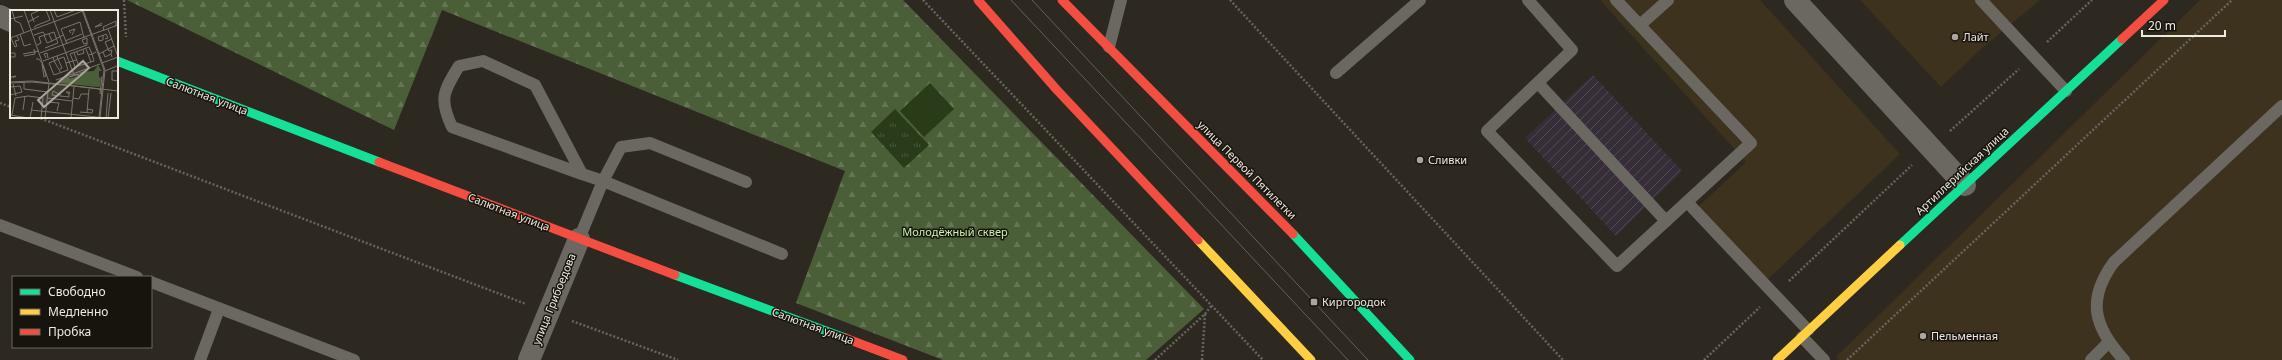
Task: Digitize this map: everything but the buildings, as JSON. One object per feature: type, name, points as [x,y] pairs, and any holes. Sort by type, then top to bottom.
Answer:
[{"type":"main road","points":[[978,0],[1057,90],[1311,360]]},
{"type":"main road","name":"улица Первой Пятилетки","points":[[1062,0],[1290,231],[1410,360]]},
{"type":"main road","name":"Артиллерийская улица","points":[[1777,360],[2164,0]]},
{"type":"main road","name":"Салютная улица","points":[[118,61],[578,239],[903,360]]},
{"type":"street","points":[[1795,0],[1965,185]]},
{"type":"street","points":[[0,16],[10,21]]},
{"type":"street","name":"улица Грибоедова","points":[[529,360],[547,312],[578,239]]},
{"type":"lane","points":[[1109,47],[1120,0]]},
{"type":"lane","points":[[1336,73],[1420,0]]},
{"type":"lane","points":[[1528,0],[1572,50],[1487,131],[1617,266],[1751,143],[1616,0]]},
{"type":"lane","points":[[1640,25],[1668,0]]},
{"type":"lane","points":[[1980,0],[2066,91]]},
{"type":"lane","points":[[582,174],[535,85],[483,61],[459,66],[446,87],[443,108],[452,127],[582,174],[603,181],[782,254]]},
{"type":"lane","points":[[1538,83],[1666,221]]},
{"type":"lane","points":[[2124,360],[2108,343],[2098,321],[2097,299],[2102,278],[2114,262],[2282,106]]},
{"type":"lane","points":[[578,239],[603,181],[621,147],[650,143],[746,182]]},
{"type":"lane","points":[[1687,202],[1774,294],[1824,360]]},
{"type":"lane","points":[[0,225],[134,276]]},
{"type":"lane","points":[[152,282],[354,360]]},
{"type":"lane","points":[[200,360],[219,309]]},
{"type":"lane","points":[[2091,360],[2108,343]]},
{"type":"path","points":[[124,0],[127,65]]},
{"type":"path","points":[[923,0],[1263,360]]},
{"type":"path","points":[[1230,0],[1563,360]]},
{"type":"path","points":[[1704,360],[2092,0]]},
{"type":"path","points":[[1847,360],[2232,0]]},
{"type":"path","points":[[0,103],[10,107]]},
{"type":"path","points":[[40,118],[547,312],[678,360]]},
{"type":"path","points":[[1155,360],[1205,314],[1212,305]]},
{"type":"path","points":[[1202,360],[1205,314]]},
{"type":"shaded area","points":[[1600,0],[1760,0],[1900,154],[1766,281],[1697,208],[1746,162]]},
{"type":"shaded area","points":[[1860,0],[2040,0],[1980,50],[1941,87]]},
{"type":"shaded area","points":[[2200,0],[2282,0],[2282,360],[1839,360],[1836,357]]},
{"type":"shaded area","points":[[1593,75],[1682,171],[1616,236],[1525,138]]},
{"type":"green space","name":"Молодёжный сквер","points":[[127,0],[903,0],[1204,309],[1146,360],[943,360],[796,303],[845,171],[442,10],[394,130]]},
{"type":"green space","points":[[930,83],[954,109],[924,137],[900,111]]},
{"type":"green space","points":[[895,109],[929,145],[904,168],[871,132]]},
{"type":"tram line","points":[[1011,0],[1348,360]]},
{"type":"tram line","points":[[1032,0],[1368,360]]},
{"type":"traffic: fast","points":[[1900,245],[2122,39]]},
{"type":"traffic: fast","points":[[118,61],[379,162]]},
{"type":"traffic: fast","points":[[1293,234],[1410,360]]},
{"type":"traffic: fast","points":[[675,275],[845,338]]},
{"type":"traffic: slow","points":[[1198,240],[1311,360]]},
{"type":"traffic: slow","points":[[1777,360],[1900,245]]},
{"type":"traffic: jam","points":[[978,0],[1057,90],[1198,240]]},
{"type":"traffic: jam","points":[[1062,0],[1293,234]]},
{"type":"traffic: jam","points":[[2122,39],[2164,0]]},
{"type":"traffic: jam","points":[[379,162],[675,275]]},
{"type":"traffic: jam","points":[[845,338],[903,360]]},
{"type":"place","name":"Лайт","points":[[1955,37]]},
{"type":"place","name":"Сливки","points":[[1420,160]]},
{"type":"place","name":"Киргородок","points":[[1314,302]]},
{"type":"place","name":"Пельменная","points":[[1923,336]]}]
